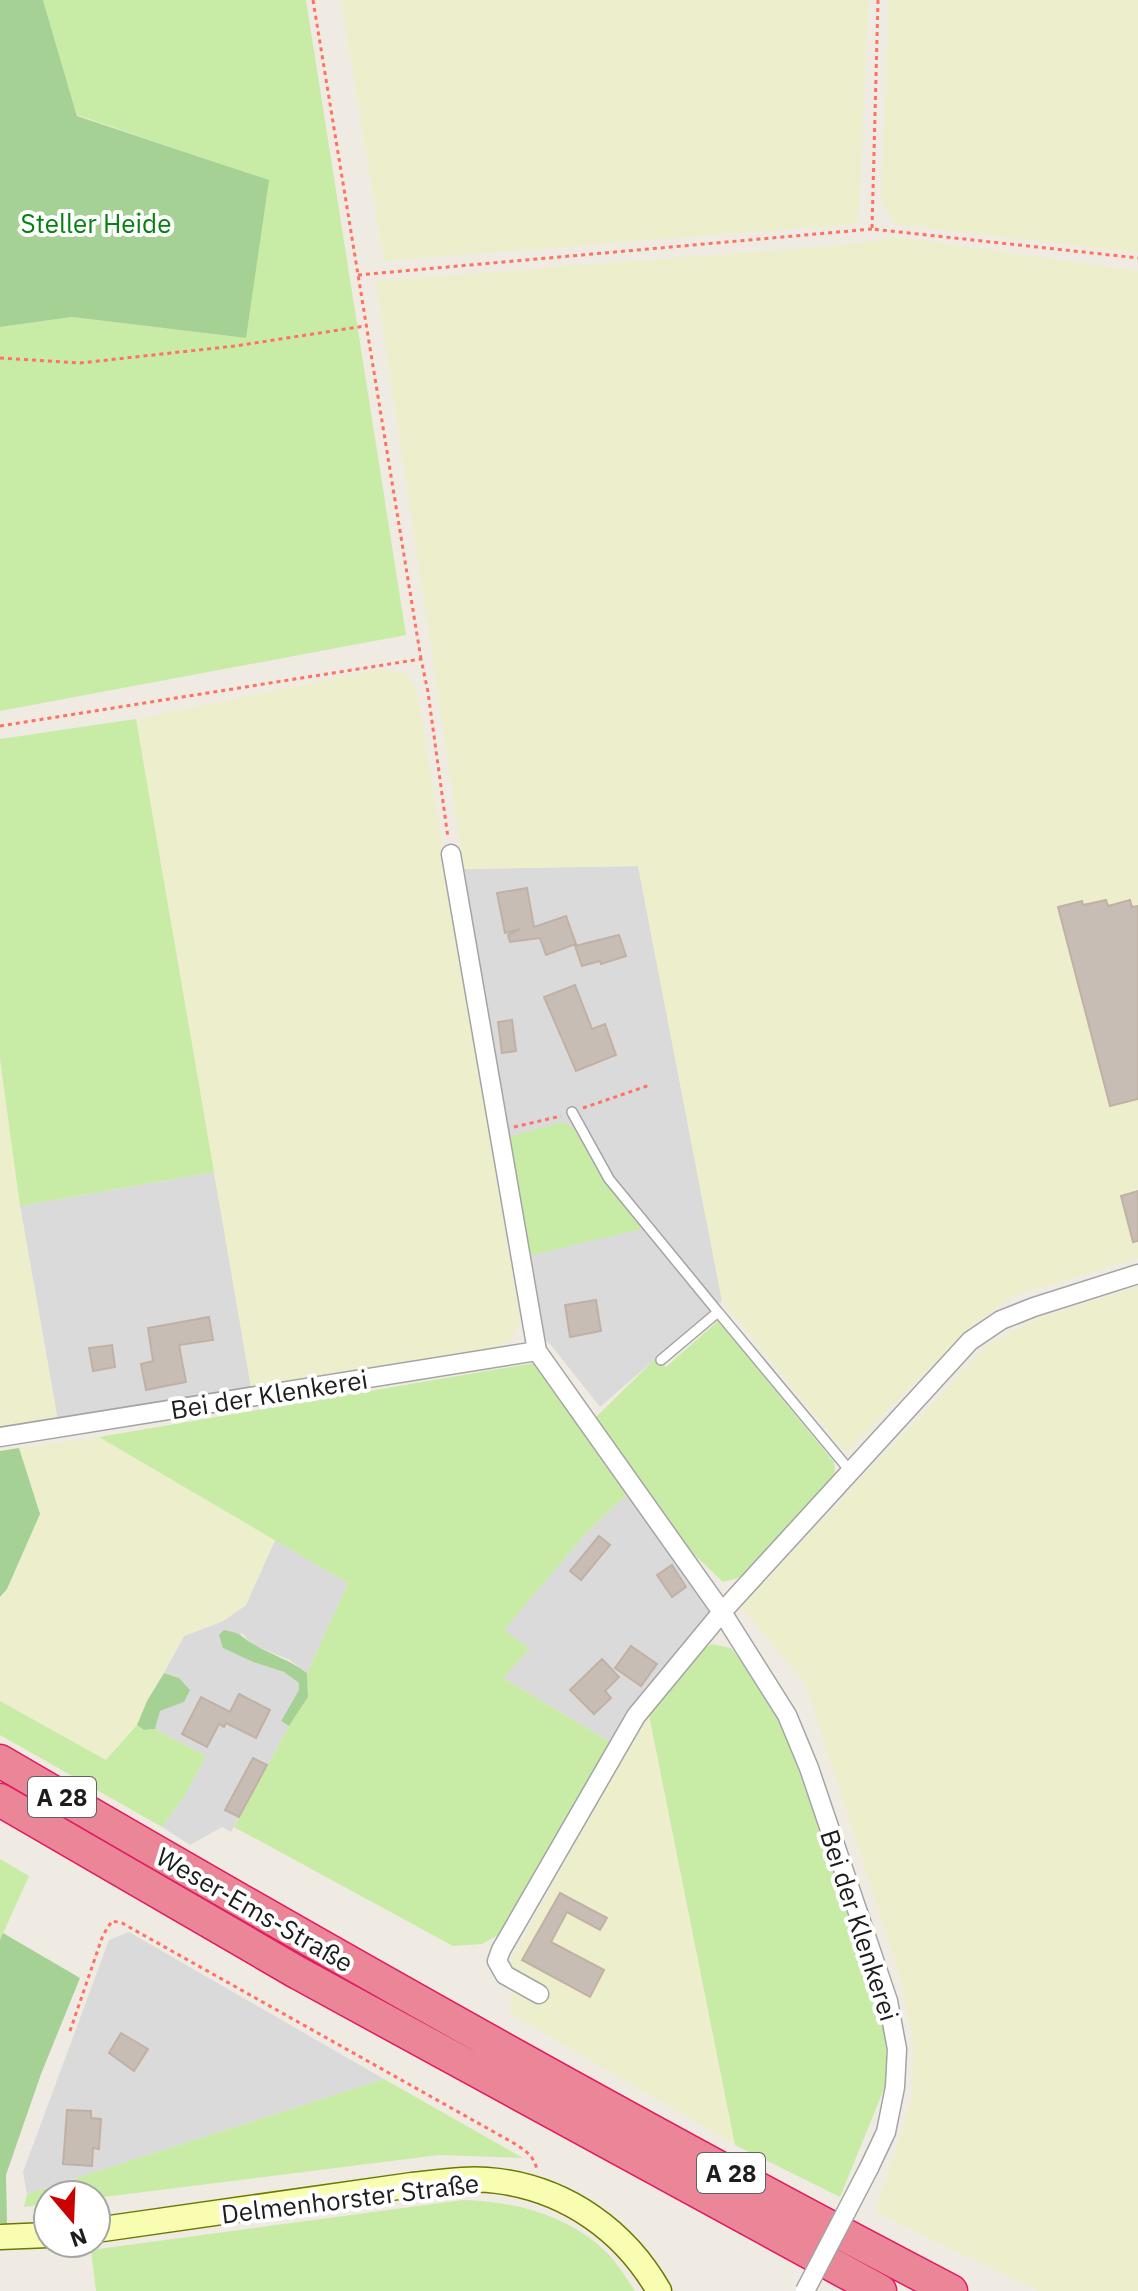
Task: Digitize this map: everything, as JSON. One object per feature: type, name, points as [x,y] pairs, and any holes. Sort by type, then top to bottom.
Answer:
[{"type":"highway","name":"Weser-Ems-Straße","points":[[0,1761],[512,2054],[951,2291]]},
{"type":"highway","name":"Weser-Ems-Straße","points":[[0,1800],[298,1973],[880,2291]]},
{"type":"street","name":"Bei der Klenkerei","points":[[451,854],[537,1351],[722,1612],[787,1715],[809,1768],[888,2001],[897,2049],[895,2087],[886,2132],[805,2291]]},
{"type":"street","points":[[539,1994],[505,1975],[497,1961],[501,1950],[636,1716],[722,1612],[970,1341],[1001,1320],[1138,1274]]},
{"type":"street","name":"Bei der Klenkerei","points":[[0,1437],[537,1351]]},
{"type":"street","name":"Delmenhorster Straße","points":[[112,2236],[463,2179],[497,2181],[534,2189],[571,2203],[616,2235],[647,2269],[659,2291]]},
{"type":"street","points":[[0,2237],[32,2241]]},
{"type":"lane","points":[[572,1112],[609,1179],[851,1472]]},
{"type":"lane","points":[[661,1360],[718,1312]]},
{"type":"path","points":[[313,0],[428,692],[451,854]]},
{"type":"path","points":[[872,229],[878,0]]},
{"type":"path","points":[[358,275],[872,229],[1138,258]]},
{"type":"path","points":[[0,358],[80,363],[223,348],[366,325]]},
{"type":"path","points":[[0,726],[421,659]]},
{"type":"path","points":[[70,2031],[103,1935],[112,1921],[122,1923],[529,2153],[537,2165],[534,2189]]},
{"type":"shaded area","points":[[638,866],[722,1301],[600,1407],[550,1344],[541,1338],[464,869]]},
{"type":"shaded area","points":[[214,1172],[251,1387],[58,1421],[20,1206]]},
{"type":"shaded area","points":[[629,1492],[712,1614],[612,1743],[503,1678],[530,1649],[503,1630],[587,1532]]},
{"type":"shaded area","points":[[275,1540],[348,1583],[307,1673],[290,1660],[251,1644],[242,1633],[223,1648],[284,1672],[300,1683],[299,1690],[281,1721],[289,1726],[231,1832],[222,1827],[190,1845],[162,1827],[185,1795],[206,1756],[155,1729],[160,1711],[184,1702],[179,1678],[164,1673],[184,1636],[223,1621],[246,1605]]},
{"type":"shaded area","points":[[129,1932],[384,2079],[74,2179],[32,2179],[32,2192],[27,2194],[23,2172],[109,1940]]},
{"type":"green space","name":"Steller Heide","points":[[0,0],[43,0],[77,116],[269,180],[246,338],[72,317],[0,327]]},
{"type":"green space","points":[[43,0],[306,0],[406,635],[0,711],[0,327],[72,317],[245,338],[268,180],[77,115]]},
{"type":"green space","points":[[341,0],[869,0],[858,224],[384,261]]},
{"type":"green space","points":[[889,0],[1138,0],[1138,253],[895,224],[881,200]]},
{"type":"green space","points":[[899,237],[1138,271],[1138,1258],[1014,1296],[974,1323],[846,1453],[722,1301],[638,866],[464,869],[376,281],[844,245]]},
{"type":"green space","points":[[380,669],[406,673],[417,689],[520,1322],[512,1339],[495,1351],[251,1387],[136,719]]},
{"type":"green space","points":[[136,719],[214,1172],[20,1206],[0,1059],[0,739]]},
{"type":"green space","points":[[0,1059],[20,1206],[58,1421],[0,1430]]},
{"type":"green space","points":[[562,1122],[573,1127],[605,1182],[642,1229],[528,1256],[509,1137]]},
{"type":"green space","points":[[1138,1287],[1138,2291],[1038,2291],[875,2212],[911,2102],[914,2047],[899,1974],[805,1683],[741,1607],[987,1345],[1039,1318]]},
{"type":"green space","points":[[718,1321],[834,1462],[835,1475],[741,1577],[723,1582],[682,1543],[594,1419],[657,1357],[666,1367]]},
{"type":"green space","points":[[534,1363],[539,1365],[629,1492],[587,1532],[504,1630],[530,1649],[503,1678],[612,1743],[502,1933],[482,1944],[453,1946],[234,1827],[308,1697],[307,1673],[348,1583],[99,1437]]},
{"type":"green space","points":[[99,1437],[275,1540],[246,1605],[223,1621],[184,1636],[137,1725],[106,1760],[0,1701],[0,1597],[7,1589],[40,1514],[19,1448]]},
{"type":"green space","points":[[19,1448],[40,1514],[7,1589],[0,1597],[0,1451]]},
{"type":"green space","points":[[224,1630],[238,1634],[307,1673],[308,1697],[289,1726],[281,1721],[299,1690],[299,1683],[284,1672],[223,1648],[219,1635]]},
{"type":"green space","points":[[711,1644],[731,1648],[776,1707],[876,1988],[886,2036],[886,2084],[840,2197],[735,2145],[648,1710],[695,1657]]},
{"type":"green space","points":[[164,1673],[179,1678],[190,1690],[184,1702],[160,1711],[155,1729],[144,1730],[137,1725]]},
{"type":"green space","points":[[0,1701],[106,1760],[137,1725],[144,1730],[155,1729],[206,1756],[185,1795],[162,1827],[0,1735]]},
{"type":"green space","points":[[648,1710],[735,2145],[511,2014],[511,1961]]},
{"type":"green space","points":[[0,1859],[29,1876],[0,1940]]},
{"type":"green space","points":[[3,1933],[80,1978],[41,2074],[6,2175],[7,2224],[0,2223],[0,1940]]},
{"type":"green space","points":[[384,2079],[523,2158],[439,2155],[112,2196],[112,2179],[74,2179]]},
{"type":"green space","points":[[32,2192],[32,2206],[24,2207],[27,2194]]},
{"type":"green space","points":[[463,2200],[482,2201],[539,2212],[574,2228],[609,2255],[635,2291],[96,2291],[92,2259],[112,2259],[112,2247]]},
{"type":"building","points":[[527,888],[534,927],[566,916],[576,944],[546,955],[540,938],[510,942],[508,935],[520,929],[505,933],[497,893]]},
{"type":"building","points":[[1106,900],[1108,906],[1130,900],[1132,907],[1138,906],[1138,1099],[1110,1106],[1058,907],[1082,901],[1083,905]]},
{"type":"building","points":[[619,935],[626,956],[582,966],[575,946]]},
{"type":"building","points":[[575,985],[592,1029],[605,1024],[616,1055],[576,1071],[544,997]]},
{"type":"building","points":[[512,1020],[516,1051],[502,1053],[498,1022]]},
{"type":"building","points":[[1138,1191],[1138,1241],[1133,1242],[1121,1196]]},
{"type":"building","points":[[596,1300],[601,1331],[570,1337],[565,1305]]},
{"type":"building","points":[[209,1317],[213,1340],[179,1345],[186,1382],[146,1390],[141,1364],[153,1361],[148,1328]]},
{"type":"building","points":[[112,1345],[115,1367],[93,1371],[89,1348]]},
{"type":"building","points":[[599,1536],[610,1545],[581,1580],[570,1571]]},
{"type":"building","points":[[672,1565],[686,1587],[672,1597],[657,1575]]},
{"type":"building","points":[[631,1646],[657,1664],[641,1686],[615,1668]]},
{"type":"building","points":[[602,1659],[619,1677],[605,1691],[611,1698],[594,1714],[570,1690]]},
{"type":"building","points":[[239,1694],[270,1710],[256,1738],[226,1723],[224,1727],[219,1724],[207,1747],[182,1734],[201,1697],[230,1712]]},
{"type":"building","points":[[253,1758],[267,1765],[239,1817],[225,1810]]},
{"type":"building","points":[[560,1893],[607,1918],[600,1930],[567,1912],[551,1942],[604,1970],[590,1997],[522,1960]]},
{"type":"building","points":[[121,2033],[148,2049],[134,2071],[109,2053]]},
{"type":"building","points":[[67,2110],[91,2111],[91,2118],[101,2119],[99,2149],[93,2148],[92,2166],[63,2164]]}]
